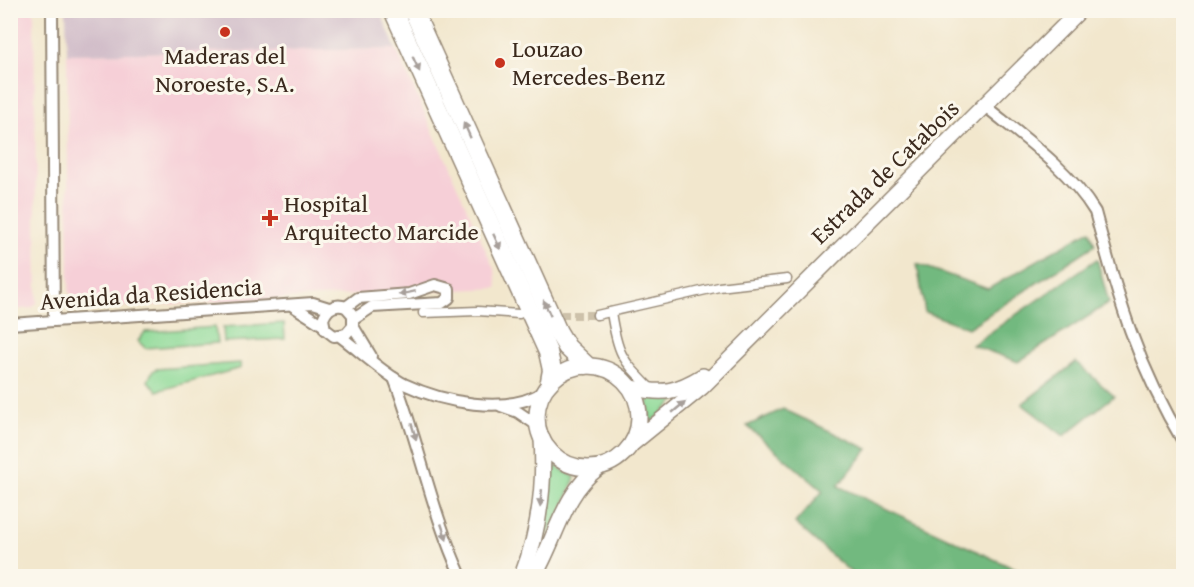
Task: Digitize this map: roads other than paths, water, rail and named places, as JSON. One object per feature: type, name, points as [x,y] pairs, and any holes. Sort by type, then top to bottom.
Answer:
[{"type":"highway","points":[[393,10],[548,352],[548,381]]},
{"type":"highway","points":[[413,10],[558,332],[582,361]]},
{"type":"main road","name":"Estrada de Catabois","points":[[534,576],[578,484],[599,467],[612,462],[685,402],[1080,10]]},
{"type":"main road","points":[[522,576],[539,519],[544,461],[537,408],[548,381],[582,361]]},
{"type":"main road","name":"Estrada de Catabois","points":[[582,361],[608,369],[632,388],[666,393],[685,387],[721,365]]},
{"type":"main road","points":[[632,388],[640,417],[633,443]]},
{"type":"main road","points":[[539,432],[557,458],[570,465],[599,467]]},
{"type":"street","points":[[52,10],[54,321]]},
{"type":"street","points":[[985,106],[1065,173],[1084,194],[1095,212],[1132,340],[1164,410],[1184,443]]},
{"type":"street","points":[[597,315],[719,287],[787,279]]},
{"type":"street","points":[[323,325],[325,313],[329,308],[346,307],[358,298],[409,294],[430,286],[441,285],[449,289],[449,298],[442,303],[372,307],[341,336]]},
{"type":"street","name":"Avenida da Residencia","points":[[10,324],[313,303],[329,308]]},
{"type":"street","points":[[293,306],[323,325],[329,333],[341,336],[394,378],[429,394],[495,404],[518,412],[539,432]]},
{"type":"street","points":[[346,307],[374,361]]},
{"type":"street","points":[[423,313],[478,311],[519,314]]},
{"type":"street","points":[[611,312],[615,340],[623,360],[654,392]]},
{"type":"street","points":[[394,378],[410,420],[443,530],[461,576]]},
{"type":"street","points":[[495,404],[521,402],[548,381]]},
{"type":"tunnel","points":[[549,315],[597,315]]},
{"type":"place","name":"Maderas del Noroeste, S.A.","points":[[225,32]]},
{"type":"place","name":"Louzao Mercedes-Benz","points":[[500,63]]},
{"type":"place","name":"Hospital Arquitecto Marcide","points":[[270,218]]}]
